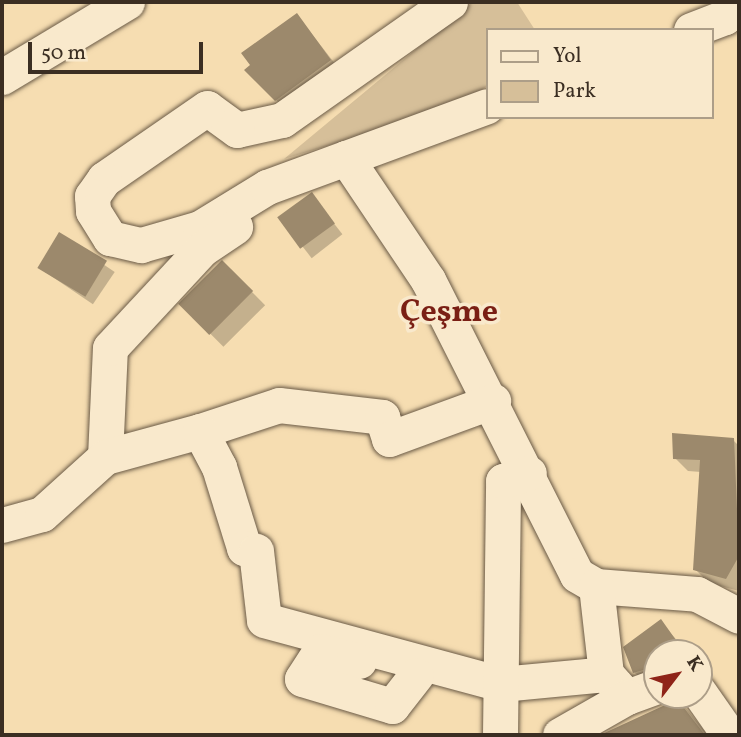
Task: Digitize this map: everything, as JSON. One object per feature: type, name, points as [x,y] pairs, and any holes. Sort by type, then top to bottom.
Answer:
[{"type":"street","points":[[2,77],[127,2]]},
{"type":"street","points":[[450,2],[282,120],[237,130],[207,108],[104,179],[92,196],[93,211],[110,238],[141,245],[200,228],[267,187],[306,176],[486,106]]},
{"type":"street","points":[[696,28],[725,17],[738,2]]},
{"type":"street","points":[[346,159],[428,281],[494,401],[577,575],[596,586],[697,594],[736,606]]},
{"type":"street","points":[[105,457],[110,348],[202,249],[306,176]]},
{"type":"street","points":[[2,526],[42,514],[105,457],[279,405],[382,417],[389,439],[494,401]]},
{"type":"street","points":[[200,430],[219,467],[244,548],[256,551],[264,620],[454,668],[502,684],[630,686]]},
{"type":"street","points":[[500,735],[503,481],[530,473]]},
{"type":"street","points":[[596,586],[630,686]]},
{"type":"street","points":[[416,676],[444,682],[454,668]]},
{"type":"street","points":[[560,735],[630,686]]},
{"type":"street","points":[[711,709],[729,735]]},
{"type":"green space","points":[[473,2],[517,2],[534,28],[486,28],[486,87],[461,105],[284,159]]},
{"type":"building","points":[[297,13],[331,60],[275,101],[244,70],[250,65],[241,53]]},
{"type":"building","points":[[312,192],[335,224],[300,249],[277,217]]},
{"type":"building","points":[[59,232],[107,261],[85,297],[37,268]]},
{"type":"building","points":[[222,260],[253,291],[209,335],[178,304]]},
{"type":"building","points":[[672,433],[734,438],[739,556],[726,579],[693,570],[700,460],[673,459]]},
{"type":"building","points":[[661,619],[675,639],[643,639],[643,670],[633,673],[623,647]]},
{"type":"building","points":[[656,709],[685,709],[705,735],[600,735]]},
{"type":"district","name":"Çeşme","points":[[449,313]]}]
